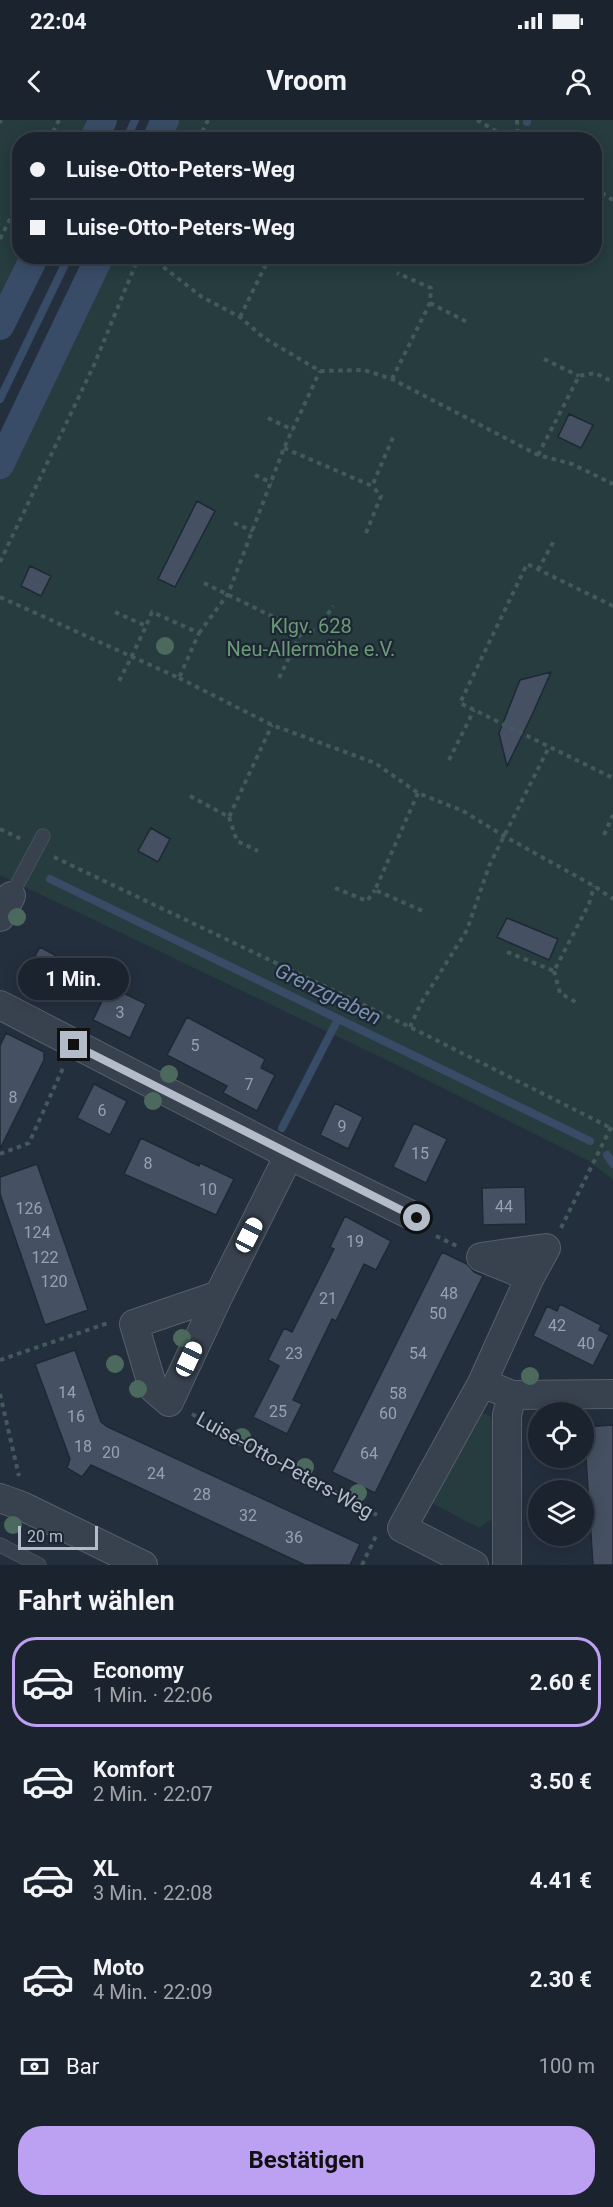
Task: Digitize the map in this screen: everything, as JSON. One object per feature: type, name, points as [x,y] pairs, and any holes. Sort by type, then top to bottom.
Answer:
[{"type":"street","points":[[0,1005],[289,1155],[417,1218]]},
{"type":"street","points":[[219,1295],[134,1324],[153,1388],[169,1402],[289,1155]]},
{"type":"street","points":[[481,1257],[546,1248]]},
{"type":"street","points":[[507,1527],[475,1565],[393,1524],[482,1383],[530,1277],[546,1248]]},
{"type":"street","points":[[481,1257],[530,1277]]},
{"type":"street","points":[[482,1383],[512,1395],[613,1394]]},
{"type":"street","points":[[507,1565],[507,1415],[512,1395]]},
{"type":"street","points":[[0,1498],[31,1510],[143,1565]]},
{"type":"lane","points":[[6,907],[40,842]]},
{"type":"lane","points":[[0,1545],[39,1565]]},
{"type":"path","points":[[477,120],[497,132]]},
{"type":"path","points":[[0,239],[12,215]]},
{"type":"path","points":[[0,562],[94,365],[136,264]]},
{"type":"path","points":[[159,264],[202,297],[240,317],[264,338],[320,371],[364,370],[392,379],[538,456],[572,464],[613,484]]},
{"type":"path","points":[[240,317],[266,264]]},
{"type":"path","points":[[392,379],[430,303],[431,288],[398,273]]},
{"type":"path","points":[[430,303],[467,322]]},
{"type":"path","points":[[544,359],[579,376],[596,373],[613,382]]},
{"type":"path","points":[[179,678],[199,633],[228,594],[284,448],[320,371]]},
{"type":"path","points":[[538,456],[579,376]]},
{"type":"path","points":[[268,418],[293,430]]},
{"type":"path","points":[[372,486],[394,435]]},
{"type":"path","points":[[284,448],[372,486],[381,496],[366,533]]},
{"type":"path","points":[[255,475],[272,483]]},
{"type":"path","points":[[234,523],[253,531]]},
{"type":"path","points":[[538,570],[555,539]]},
{"type":"path","points":[[613,606],[527,564],[460,703],[613,778]]},
{"type":"path","points":[[204,583],[302,631],[317,631],[333,606]]},
{"type":"path","points":[[0,597],[179,678],[272,725],[375,763],[418,793],[463,811],[594,885],[613,899]]},
{"type":"path","points":[[115,612],[146,626]]},
{"type":"path","points":[[117,683],[152,612],[199,633]]},
{"type":"path","points":[[279,678],[302,631]]},
{"type":"path","points":[[449,760],[474,710]]},
{"type":"path","points":[[229,817],[272,725]]},
{"type":"path","points":[[410,1027],[421,1003],[467,930],[489,866],[549,747]]},
{"type":"path","points":[[335,888],[367,901],[375,890],[418,793]]},
{"type":"path","points":[[190,796],[229,817],[237,841],[258,851]]},
{"type":"path","points":[[604,835],[613,815]]},
{"type":"path","points":[[0,829],[40,842],[612,1128],[557,1238],[546,1248]]},
{"type":"path","points":[[579,1004],[560,993],[554,970],[589,904],[594,885]]},
{"type":"path","points":[[375,890],[425,912]]},
{"type":"path","points":[[507,952],[554,970]]},
{"type":"path","points":[[0,1154],[29,1143],[74,1045]]},
{"type":"path","points":[[417,1218],[418,1228],[481,1257]]},
{"type":"path","points":[[0,1360],[123,1318],[134,1324]]},
{"type":"path","name":"Luise-Otto-Peters-Weg","points":[[169,1402],[393,1524]]},
{"type":"path","points":[[362,1565],[393,1524]]},
{"type":"green space","points":[[0,120],[103,120],[97,132],[12,132],[12,264],[31,264],[0,326]]},
{"type":"green space","name":"Klgv. 628 Neu-Allermöhe e.V.","points":[[165,120],[613,120],[613,1180],[589,1161],[391,1062],[0,875],[0,465],[97,264],[602,264],[602,132],[159,132]]},
{"type":"green space","points":[[481,1413],[489,1415],[494,1420],[496,1516],[479,1528],[430,1502]]},
{"type":"building","points":[[569,414],[593,425],[581,448],[558,437]]},
{"type":"building","points":[[197,501],[215,511],[175,587],[158,579]]},
{"type":"building","points":[[30,566],[51,576],[41,596],[21,586]]},
{"type":"building","points":[[551,672],[507,766],[499,733],[520,680]]},
{"type":"building","points":[[151,828],[170,839],[158,862],[138,851]]},
{"type":"building","points":[[507,918],[558,939],[549,960],[497,937]]},
{"type":"building","points":[[40,947],[75,966],[56,1001],[21,982]]},
{"type":"building","points":[[109,986],[146,1004],[130,1038],[93,1020]]},
{"type":"building","points":[[187,1017],[265,1059],[261,1068],[275,1075],[257,1111],[223,1093],[227,1086],[167,1055]]},
{"type":"building","points":[[6,1033],[44,1052],[44,1060],[0,1149],[0,1046]]},
{"type":"building","points":[[94,1084],[127,1101],[110,1135],[77,1118]]},
{"type":"building","points":[[335,1103],[363,1117],[348,1149],[320,1135]]},
{"type":"building","points":[[414,1123],[447,1139],[426,1183],[393,1167]]},
{"type":"building","points":[[141,1138],[199,1166],[200,1163],[234,1179],[216,1215],[124,1174]]},
{"type":"building","points":[[37,1164],[88,1310],[45,1325],[0,1194],[0,1177]]},
{"type":"building","points":[[525,1187],[526,1224],[483,1225],[482,1188]]},
{"type":"building","points":[[345,1216],[391,1241],[376,1270],[364,1264],[336,1321],[332,1319],[293,1400],[302,1404],[287,1434],[253,1417],[279,1366],[268,1360],[284,1328],[292,1332],[334,1249],[330,1247]]},
{"type":"building","points":[[442,1252],[467,1264],[474,1272],[483,1276],[375,1493],[332,1472]]},
{"type":"building","points":[[560,1304],[601,1325],[599,1330],[609,1335],[593,1366],[533,1336],[547,1306],[557,1311]]},
{"type":"building","points":[[75,1350],[101,1422],[360,1544],[350,1565],[305,1565],[91,1465],[82,1477],[67,1468],[70,1459],[35,1364]]},
{"type":"building","points":[[613,1425],[613,1565],[593,1565],[594,1480],[587,1480],[587,1468],[594,1468],[594,1426]]},
{"type":"waterway","points":[[97,132],[103,120]]},
{"type":"waterway","points":[[130,132],[135,120]]},
{"type":"waterway","points":[[160,132],[165,120]]},
{"type":"waterway","points":[[0,326],[31,264]]},
{"type":"waterway","points":[[0,399],[65,264]]},
{"type":"waterway","points":[[0,465],[96,264]]},
{"type":"waterway","name":"Grenzgraben","points":[[50,879],[590,1141]]},
{"type":"waterway","points":[[282,1128],[338,1019]]},
{"type":"waterway","name":"Grenzgraben","points":[[607,1155],[613,1164]]},
{"type":"route","points":[[74,1045],[417,1218]]}]
